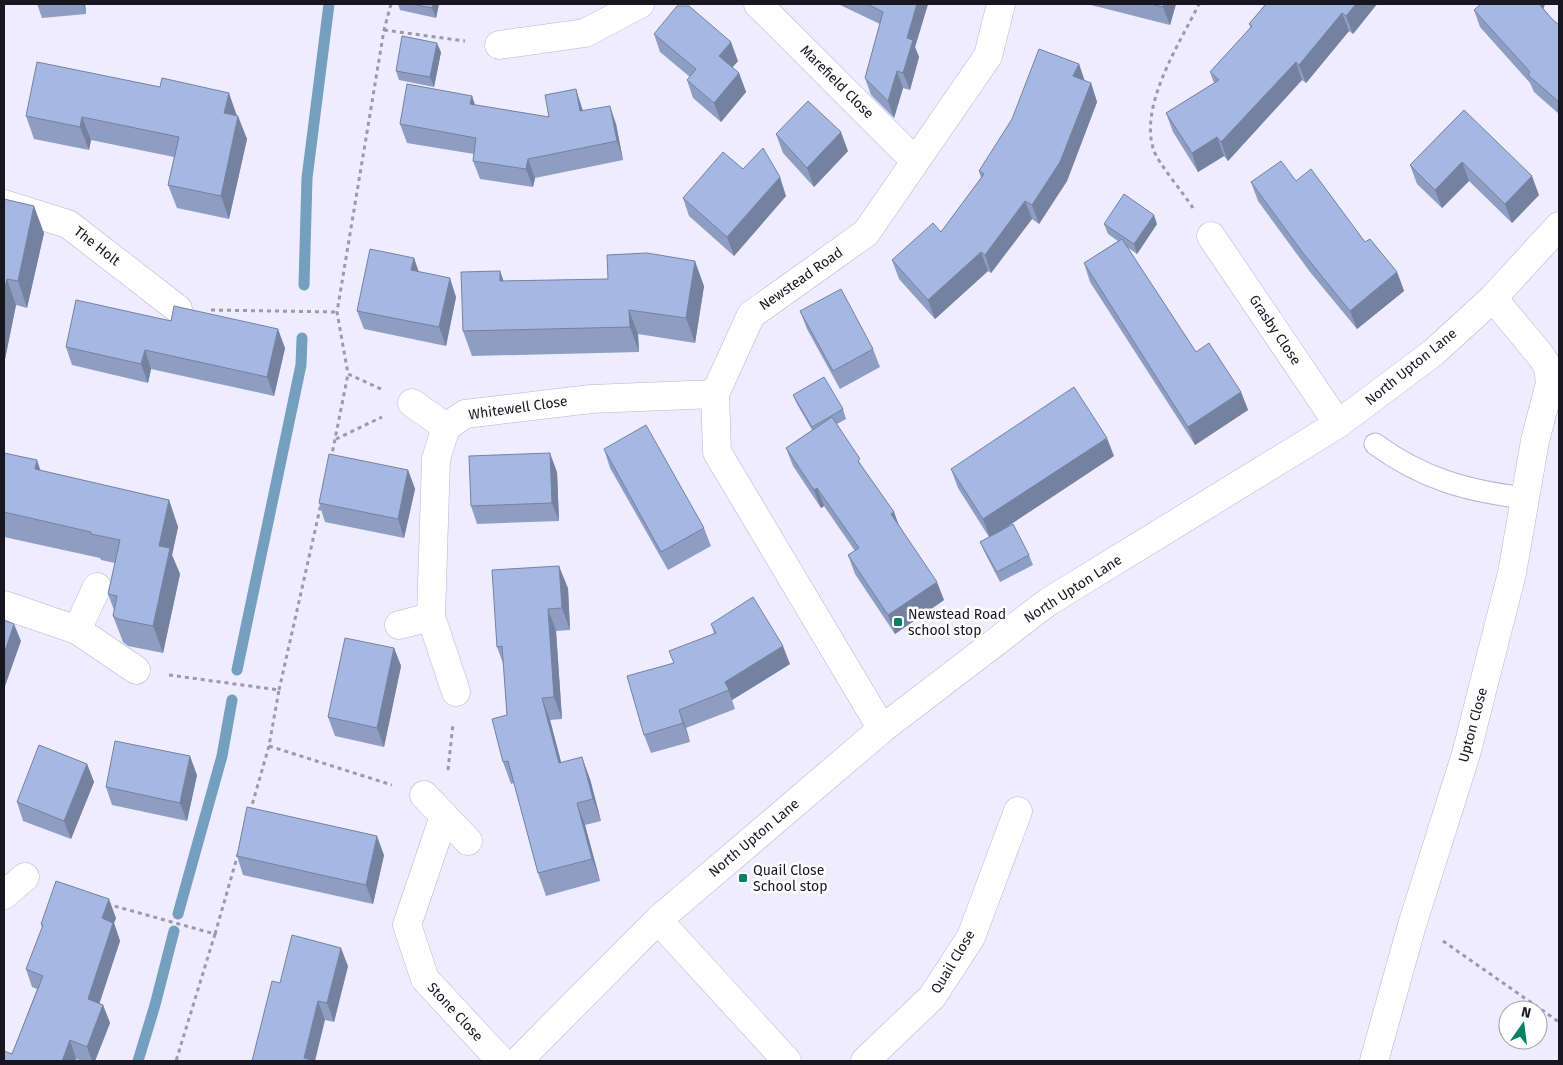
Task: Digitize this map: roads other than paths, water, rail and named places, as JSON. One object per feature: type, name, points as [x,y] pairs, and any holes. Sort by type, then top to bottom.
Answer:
[{"type":"street","points":[[499,45],[585,33],[640,4]]},
{"type":"street","name":"Marefield Close","points":[[758,4],[915,160]]},
{"type":"street","name":"Newstead Road","points":[[882,729],[717,452],[715,394],[751,315],[866,233],[988,56],[1001,4]]},
{"type":"street","name":"The Holt","points":[[4,204],[68,224],[178,309]]},
{"type":"street","name":"North Upton Lane","points":[[518,1061],[658,920],[882,729],[1048,602],[1338,424],[1434,352],[1493,298],[1559,226]]},
{"type":"street","name":"Grasby Close","points":[[1212,236],[1338,424]]},
{"type":"street","name":"Upton Close","points":[[1374,1061],[1412,925],[1466,754],[1512,573],[1535,441],[1555,373],[1548,367],[1493,298]]},
{"type":"street","name":"Whitewell Close","points":[[446,427],[465,414],[591,399],[715,394]]},
{"type":"street","points":[[412,403],[446,427],[436,459],[431,618],[456,692]]},
{"type":"street","points":[[77,630],[97,587]]},
{"type":"street","points":[[4,605],[77,630],[136,670]]},
{"type":"street","points":[[399,625],[431,618]]},
{"type":"street","points":[[424,795],[468,841]]},
{"type":"street","name":"Quail Close","points":[[865,1061],[932,998],[970,937],[1018,812]]},
{"type":"street","name":"Stone Close","points":[[444,816],[407,925],[425,979],[501,1061]]},
{"type":"street","points":[[4,895],[25,877]]},
{"type":"street","points":[[658,920],[787,1061]]},
{"type":"lane","points":[[1375,444],[1417,472],[1439,480],[1485,493],[1525,498]]},
{"type":"waterway","points":[[304,285],[307,178],[329,4]]},
{"type":"waterway","points":[[237,670],[301,365],[302,338]]},
{"type":"waterway","points":[[178,914],[222,756],[232,700]]},
{"type":"waterway","points":[[138,1061],[174,931]]},
{"type":"place","name":"Newstead Road school stop","points":[[898,622]]},
{"type":"place","name":"Quail Close School stop","points":[[743,878]]}]
